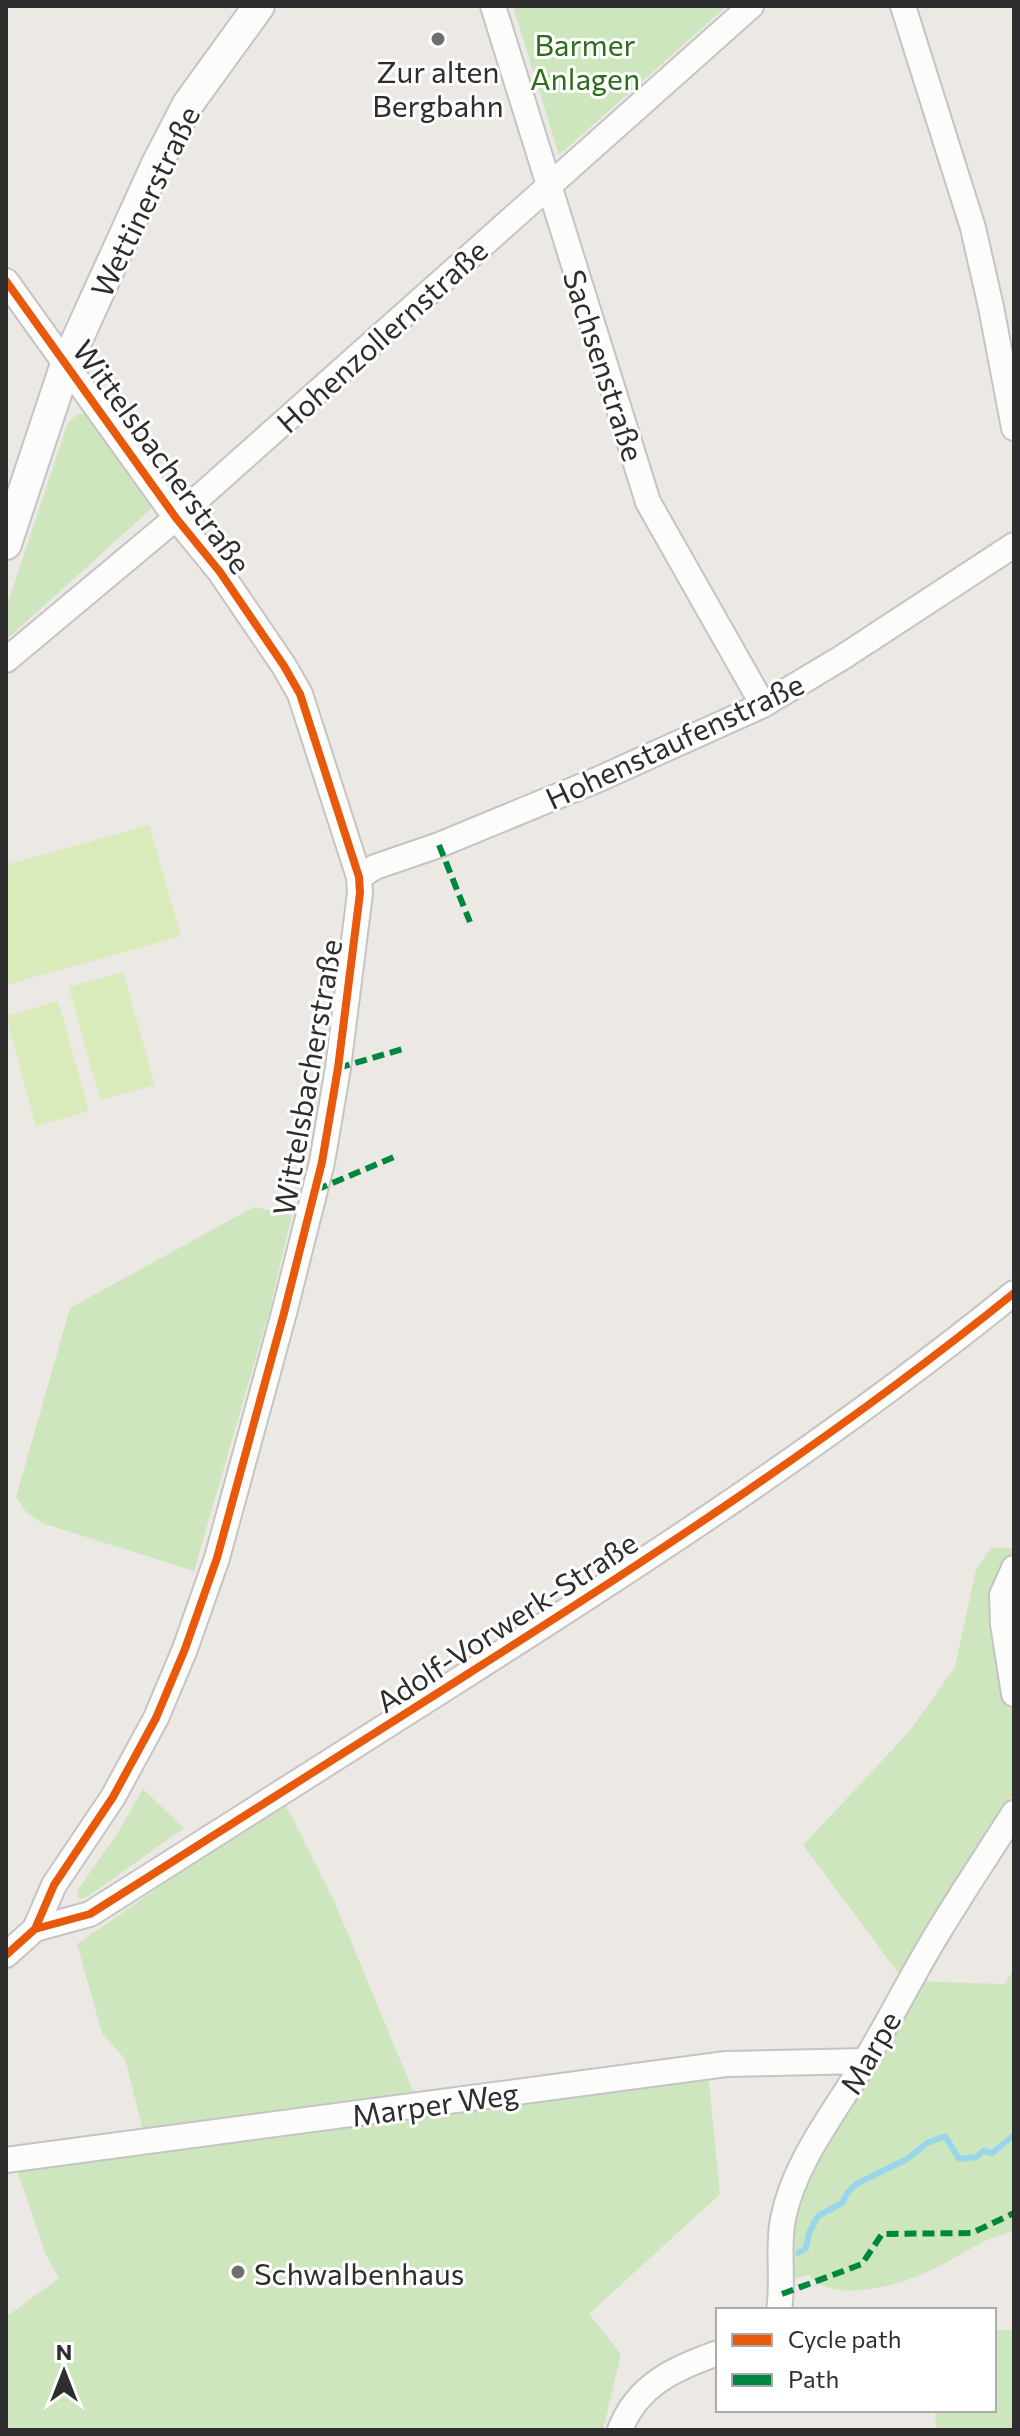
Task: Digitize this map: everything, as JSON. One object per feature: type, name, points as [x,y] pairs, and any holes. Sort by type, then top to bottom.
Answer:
[{"type":"street","name":"Wettinerstraße","points":[[6,544],[66,364],[157,164],[188,104],[259,6]]},
{"type":"street","name":"Sachsenstraße","points":[[493,6],[648,502],[763,705]]},
{"type":"street","name":"Hohenzollernstraße","points":[[6,660],[176,518],[751,6]]},
{"type":"street","points":[[903,6],[973,228],[1014,428]]},
{"type":"street","name":"Wittelsbacherstraße","points":[[6,281],[176,518],[220,572],[284,666],[300,694],[359,877],[360,893],[338,1068],[322,1162],[217,1558],[185,1649],[156,1718],[113,1797],[54,1885],[35,1929]]},
{"type":"street","name":"Hohenstaufenstraße","points":[[359,877],[375,867],[439,845],[599,779],[763,705],[843,657],[1014,545]]},
{"type":"street","name":"Adolf-Vorwerk-Straße","points":[[6,1955],[35,1929],[90,1914],[588,1598],[796,1458],[1014,1293]]},
{"type":"street","points":[[1014,1568],[1002,1595],[1003,1624],[1014,1694]]},
{"type":"street","name":"Marpe","points":[[779,2308],[783,2219],[793,2187],[809,2153],[941,1927],[1014,1813]]},
{"type":"street","name":"Marper Weg","points":[[6,2160],[726,2064],[865,2061]]},
{"type":"street","points":[[620,2430],[639,2395],[663,2376],[716,2354]]},
{"type":"green space","name":"Barmer Anlagen","points":[[513,6],[727,6],[559,155]]},
{"type":"green space","points":[[77,414],[85,414],[153,507],[6,640],[6,609],[68,423]]},
{"type":"green space","points":[[149,825],[181,936],[6,985],[6,865]]},
{"type":"green space","points":[[123,972],[155,1085],[100,1100],[69,987]]},
{"type":"green space","points":[[58,1001],[89,1111],[36,1126],[6,1016]]},
{"type":"green space","points":[[254,1207],[292,1215],[269,1312],[194,1571],[42,1523],[26,1512],[16,1497],[70,1308]]},
{"type":"green space","points":[[991,1548],[1014,1548],[1014,1792],[905,1981],[1004,1984],[1014,1969],[1014,2231],[985,2241],[922,2274],[888,2286],[844,2290],[818,2283],[809,2275],[791,2280],[793,2218],[904,1981],[803,1845],[909,1732],[955,1667],[976,1569]]},
{"type":"green space","points":[[143,1789],[184,1828],[90,1895],[79,1898],[79,1888],[117,1834]]},
{"type":"green space","points":[[284,1801],[335,1903],[416,2098],[707,2062],[720,2194],[589,2314],[621,2354],[603,2430],[6,2430],[6,2317],[59,2278],[46,2255],[16,2167],[148,2151],[125,2059],[102,2033],[77,1944]]},
{"type":"green space","points":[[996,2330],[1014,2330],[1014,2430],[936,2430],[935,2412],[996,2412]]},
{"type":"waterway","points":[[798,2253],[806,2248],[809,2233],[818,2216],[842,2203],[858,2183],[907,2159],[927,2143],[945,2136],[959,2159],[976,2157],[983,2151],[992,2153],[1014,2135]]},
{"type":"marked path","points":[[439,845],[470,922]]},
{"type":"marked path","points":[[338,1068],[406,1048]]},
{"type":"marked path","points":[[316,1190],[394,1157]]},
{"type":"marked path","points":[[782,2294],[862,2264],[882,2234],[972,2233],[1014,2213]]},
{"type":"cycle path","points":[[6,281],[176,518],[220,572],[284,666],[300,694],[359,877],[360,893],[338,1068],[322,1162],[217,1558],[185,1649],[156,1718],[113,1797],[54,1885],[35,1929]]},
{"type":"cycle path","points":[[6,1955],[35,1929],[90,1914],[604,1586],[813,1445],[1014,1293]]},
{"type":"place","name":"Zur alten Bergbahn","points":[[438,39]]},
{"type":"place","name":"Schwalbenhaus","points":[[238,2272]]}]
